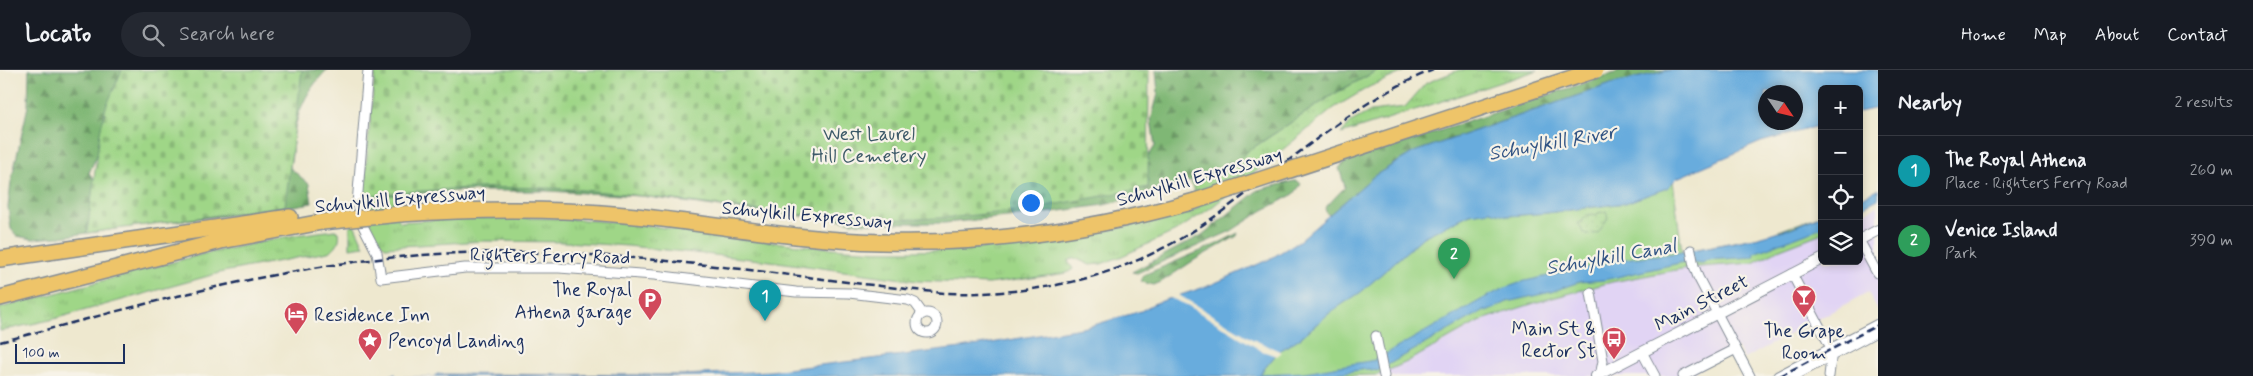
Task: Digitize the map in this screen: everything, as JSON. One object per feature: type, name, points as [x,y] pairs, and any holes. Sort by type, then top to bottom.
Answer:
[{"type":"highway","name":"Schuylkill Expressway","points":[[1193,196],[1565,70]]},
{"type":"highway","name":"Schuylkill Expressway","points":[[0,259],[321,218],[399,209],[509,200],[589,203],[834,230],[939,233],[1062,222],[1193,196],[1596,70]]},
{"type":"highway","name":"Schuylkill Expressway","points":[[0,298],[222,241],[321,218]]},
{"type":"street","name":"Righters Ferry Road","points":[[368,70],[356,204],[360,220],[377,253],[381,278],[465,268],[580,269],[654,274],[790,291],[849,293],[908,300],[915,303],[923,314]]},
{"type":"street","points":[[1863,238],[1878,230]]},
{"type":"street","points":[[1863,247],[1877,273]]},
{"type":"street","points":[[1691,250],[1693,264],[1750,376]]},
{"type":"street","name":"Main Street","points":[[1599,375],[1818,261]]},
{"type":"street","points":[[1792,274],[1829,344]]},
{"type":"street","points":[[1591,292],[1603,361],[1599,375]]},
{"type":"street","points":[[1778,376],[1878,324]]},
{"type":"street","points":[[1794,376],[1878,331]]},
{"type":"street","points":[[1376,336],[1384,373]]},
{"type":"street","points":[[1683,376],[1736,349]]},
{"type":"street","points":[[1642,352],[1655,376]]},
{"type":"street","points":[[1829,376],[1831,359]]},
{"type":"shaded area","points":[[1878,206],[1878,311],[1868,292],[1744,359],[1738,348],[1687,376],[1373,376],[1441,344],[1482,320],[1541,301],[1612,282],[1687,268],[1753,263],[1778,250],[1818,235],[1818,265],[1863,265],[1863,213]]},
{"type":"green space","points":[[29,70],[122,70],[103,142],[89,173],[97,183],[282,70],[327,70],[306,97],[297,118],[293,141],[290,168],[309,184],[312,203],[246,214],[156,223],[60,237],[32,239],[17,236],[11,229],[8,207],[11,182],[28,106]]},
{"type":"green space","points":[[122,70],[302,70],[285,206],[87,233],[100,132],[106,107]]},
{"type":"green space","name":"West Laurel Hill Cemetery","points":[[375,70],[1149,70],[1148,187],[1012,211],[942,218],[908,219],[873,219],[797,214],[569,189],[466,188],[363,196]]},
{"type":"green space","points":[[1156,70],[1378,70],[1334,94],[1248,151],[1236,163],[1222,171],[1104,205],[1039,214],[944,223],[857,223],[833,218],[771,214],[641,196],[547,191],[461,191],[378,196],[373,194],[371,152],[1146,160],[1155,146],[1151,120],[1158,94]]},
{"type":"green space","points":[[1378,70],[1408,70],[1369,87],[1334,108],[1212,207],[1176,231],[1101,264],[1090,265],[1075,258],[1068,261],[1073,269],[1067,273],[989,284],[917,281],[770,261],[628,246],[565,242],[484,241],[385,247],[377,239],[367,223],[365,215],[364,197],[368,177],[387,195],[395,194],[399,221],[401,222],[489,218],[576,219],[634,224],[796,245],[894,251],[971,249],[1046,241],[1122,228],[1196,209],[1199,207],[1191,182],[1214,174],[1228,166],[1334,94]]},
{"type":"green space","points":[[1459,70],[1538,70],[1341,134],[1351,122],[1371,111],[1405,107],[1426,83]]},
{"type":"green space","points":[[1624,70],[1670,70],[1611,84],[1414,152],[1374,176],[1329,215],[1326,212],[1325,208],[1345,187],[1339,168],[1345,162]]},
{"type":"green space","points":[[1298,181],[1301,184],[1294,194],[1262,211],[1231,231],[1137,273],[1132,272],[1202,235],[1258,190]]},
{"type":"green space","points":[[1673,181],[1682,252],[1765,236],[1818,216],[1818,235],[1778,250],[1753,263],[1687,268],[1612,282],[1541,301],[1482,320],[1407,362],[1378,375],[1258,376],[1279,351],[1300,338],[1332,311],[1361,292],[1423,237],[1470,214],[1491,210],[1508,216],[1625,203],[1667,188]]},
{"type":"green space","points":[[1606,211],[1608,218],[1598,233],[1589,235],[1583,232],[1578,223],[1582,222],[1588,215],[1597,215]]},
{"type":"green space","points":[[354,224],[364,246],[350,248],[350,226]]},
{"type":"green space","points":[[335,230],[339,232],[339,241],[328,252],[223,272],[50,320],[0,331],[0,308],[203,254],[296,235]]},
{"type":"green space","points":[[1238,233],[1237,236],[1196,259],[1161,282],[1154,285],[1142,282],[1141,279],[1146,274]]},
{"type":"water","name":"Schuylkill River","points":[[1670,70],[1878,70],[1878,108],[1863,111],[1863,85],[1818,85],[1818,126],[1761,142],[1677,178],[1667,188],[1625,203],[1508,216],[1490,211],[1470,214],[1423,237],[1361,292],[1332,311],[1300,338],[1279,351],[1260,374],[1305,372],[1375,360],[1488,296],[1525,281],[1631,258],[1677,253],[1755,238],[1791,228],[1818,217],[1818,229],[1754,253],[1755,257],[1707,260],[1703,263],[1684,262],[1604,280],[1579,282],[1551,292],[1507,302],[1489,311],[1483,311],[1377,371],[1368,369],[1317,376],[388,376],[394,374],[682,375],[770,371],[961,348],[1087,327],[1141,311],[1153,304],[1208,286],[1270,259],[1299,241],[1374,176],[1414,152],[1611,84]]},
{"type":"water","points":[[1878,189],[1878,199],[1863,207],[1863,196]]},
{"type":"pier","points":[[1177,294],[1252,339],[1282,352],[1277,356],[1262,351],[1187,305],[1168,297]]},
{"type":"pier","points":[[440,371],[434,376],[396,376],[395,372]]},
{"type":"railway","points":[[0,342],[228,284],[344,263],[461,253],[522,252],[643,259],[944,293],[1014,291],[1047,287],[1080,280],[1111,270],[1143,258],[1174,243],[1232,204],[1342,120],[1401,85],[1433,70]]},
{"type":"railway","points":[[1780,376],[1878,325]]},
{"type":"place","name":"Venice Island","points":[[1454,279]]},
{"type":"place","name":"The Grape Room","points":[[1804,318]]},
{"type":"place","name":"The Royal Athena garage","points":[[650,321]]},
{"type":"place","name":"The Royal Athena","points":[[765,321]]},
{"type":"place","name":"Residence Inn","points":[[296,335]]},
{"type":"place","name":"Main St & Rector St","points":[[1614,360]]},
{"type":"place","name":"Pencoyd Landing","points":[[370,361]]},
{"type":"water label","name":"Schuylkill Canal","points":[[1611,256]]}]
